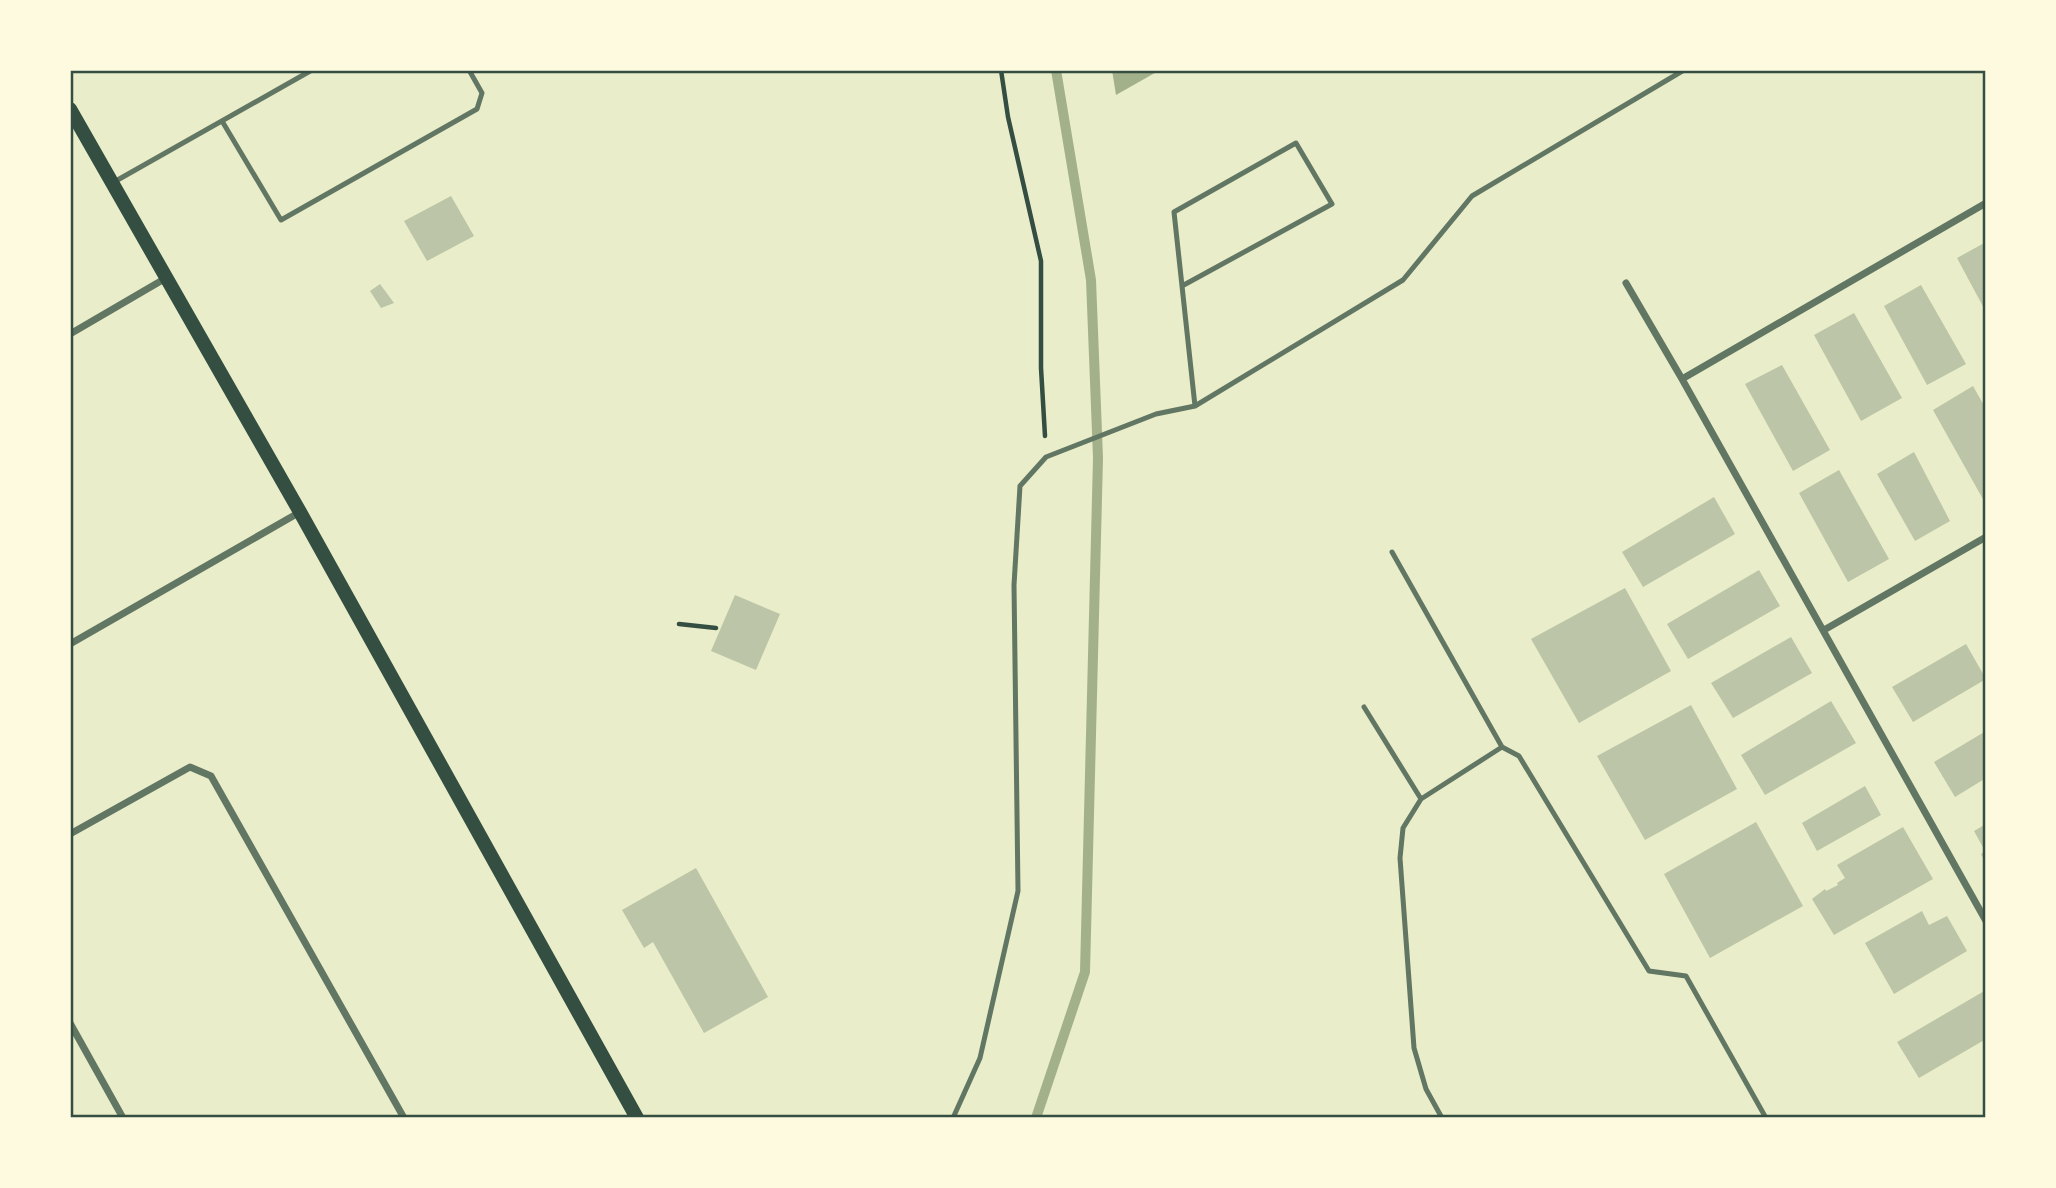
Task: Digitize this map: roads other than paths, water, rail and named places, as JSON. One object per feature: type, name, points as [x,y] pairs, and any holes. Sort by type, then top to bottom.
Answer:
[{"type":"main road","points":[[70,109],[300,512],[637,1118]]},
{"type":"street","points":[[1682,379],[1986,203]]},
{"type":"street","points":[[70,334],[166,278]]},
{"type":"street","points":[[1626,284],[1986,921]]},
{"type":"street","points":[[70,644],[300,512]]},
{"type":"street","points":[[1824,631],[1986,537]]},
{"type":"street","points":[[70,834],[190,767],[211,776],[404,1118]]},
{"type":"street","points":[[70,1023],[123,1118]]},
{"type":"lane","points":[[111,184],[312,70]]},
{"type":"lane","points":[[222,121],[281,219],[477,109],[482,93],[469,70]]},
{"type":"lane","points":[[953,1118],[980,1058],[1018,891],[1014,585],[1020,486],[1046,457],[1156,414],[1195,406],[1403,280],[1472,196],[1684,70]]},
{"type":"lane","points":[[1182,286],[1332,204],[1296,143],[1174,212],[1182,286],[1195,406]]},
{"type":"lane","points":[[1392,552],[1502,747],[1519,755],[1649,971],[1686,976],[1766,1118]]},
{"type":"lane","points":[[1364,706],[1421,799]]},
{"type":"lane","points":[[1443,1118],[1426,1089],[1414,1048],[1400,858],[1404,828],[1421,799],[1502,747]]},
{"type":"waterway","points":[[1036,1118],[1085,972],[1098,458],[1091,280],[1056,70]]}]
